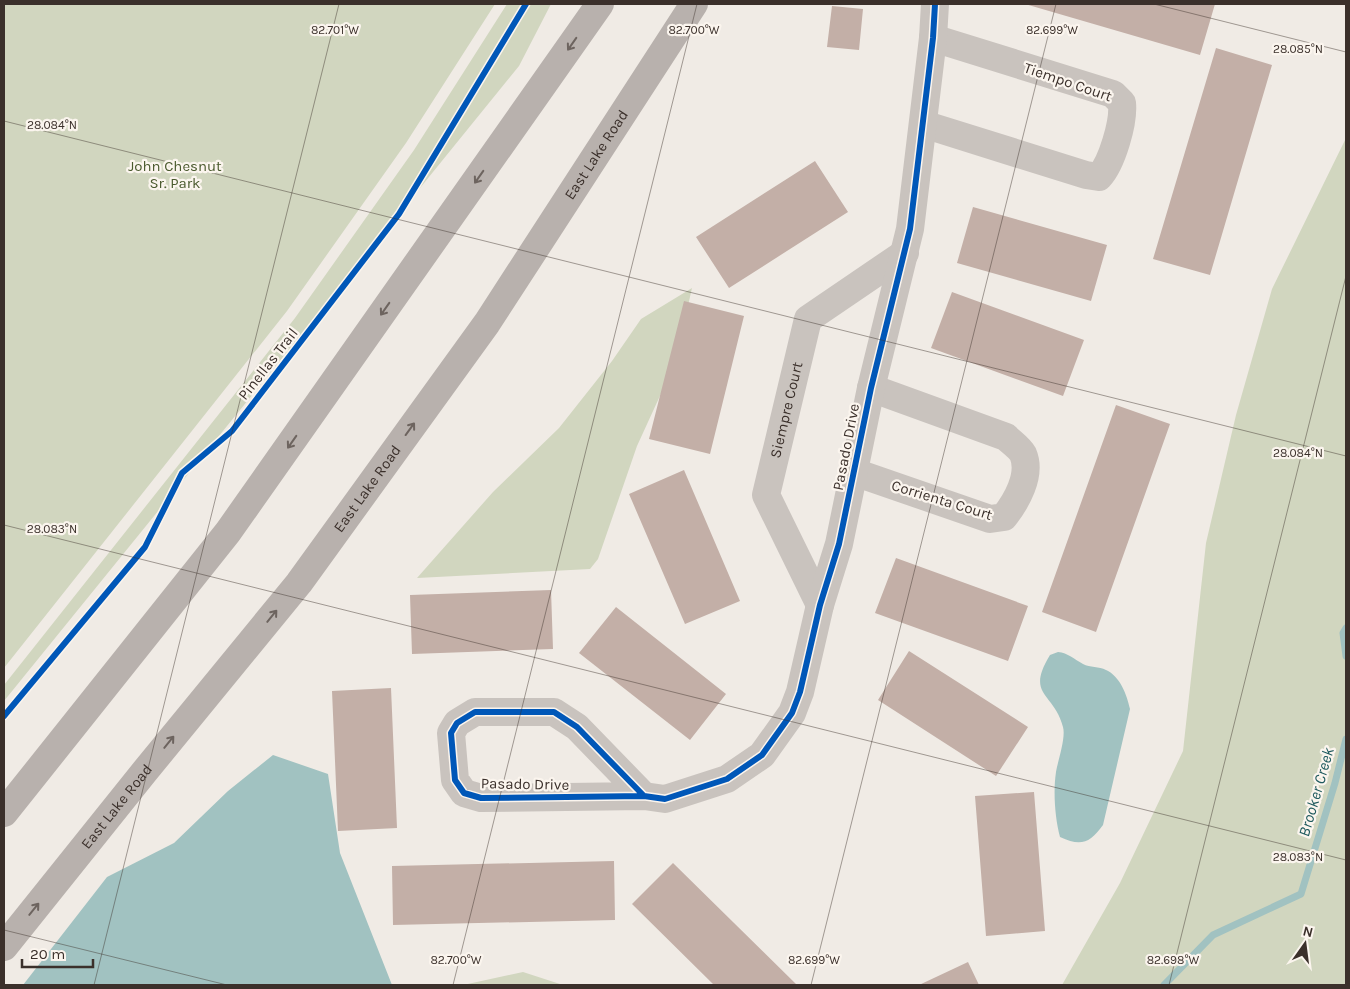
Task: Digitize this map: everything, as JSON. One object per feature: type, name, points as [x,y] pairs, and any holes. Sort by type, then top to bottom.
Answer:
[{"type":"main road","points":[[4,813],[228,532],[600,4]]},
{"type":"main road","name":"East Lake Road","points":[[4,947],[299,583],[487,322],[694,4]]},
{"type":"street","name":"Pasado Drive","points":[[644,796],[577,727],[554,712],[475,712],[457,723],[451,733],[455,780],[464,793],[480,798],[644,796],[665,799],[727,778],[762,755],[792,713],[800,692],[820,605],[839,544],[871,388],[910,229],[933,38],[935,4]]},
{"type":"street","name":"Tiempo Court","points":[[923,124],[1086,175],[1099,177],[1110,162],[1123,113],[1122,103],[1113,94],[933,38]]},
{"type":"street","name":"Siempre Court","points":[[820,605],[766,495],[808,319],[905,253]]},
{"type":"street","name":"Corrienta Court","points":[[854,472],[990,519],[1004,517],[1014,504],[1026,471],[1023,454],[1006,437],[871,388]]},
{"type":"green space","name":"John Chesnut Sr. Park","points":[[4,4],[495,4],[406,143],[287,311],[4,668]]},
{"type":"green space","points":[[507,4],[551,4],[519,66],[4,701],[4,685],[295,318],[414,150]]},
{"type":"green space","points":[[1346,138],[1346,985],[1062,985],[1120,883],[1183,751],[1206,543],[1236,415],[1272,289]]},
{"type":"green space","points":[[692,288],[675,363],[637,446],[598,559],[590,569],[417,578],[493,492],[559,428],[612,361],[641,319]]},
{"type":"green space","points":[[523,972],[563,985],[463,985]]},
{"type":"water","points":[[1058,652],[1086,665],[1111,673],[1122,686],[1130,709],[1103,825],[1094,836],[1084,842],[1074,842],[1060,837],[1058,830],[1055,788],[1056,772],[1064,732],[1059,716],[1041,687],[1040,679],[1050,655]]},
{"type":"water","points":[[273,755],[328,774],[340,853],[392,985],[23,985],[107,877],[174,843],[228,791]]},
{"type":"building","points":[[1025,4],[1215,4],[1200,55]]},
{"type":"building","points":[[832,6],[863,9],[859,50],[827,47]]},
{"type":"building","points":[[1216,48],[1272,65],[1210,275],[1153,259]]},
{"type":"building","points":[[815,161],[848,212],[729,288],[696,237]]},
{"type":"building","points":[[973,207],[1107,245],[1091,301],[957,263]]},
{"type":"building","points":[[952,292],[1084,340],[1063,396],[931,348]]},
{"type":"building","points":[[684,301],[744,316],[710,454],[649,439]]},
{"type":"building","points":[[1116,405],[1170,424],[1096,632],[1042,612]]},
{"type":"building","points":[[684,470],[740,601],[685,624],[629,494]]},
{"type":"building","points":[[896,558],[1028,606],[1008,661],[875,613]]},
{"type":"building","points":[[551,590],[553,649],[412,654],[410,595]]},
{"type":"building","points":[[616,607],[726,694],[690,740],[579,653]]},
{"type":"building","points":[[909,651],[1028,727],[996,776],[878,700]]},
{"type":"building","points":[[391,688],[397,828],[338,831],[332,691]]},
{"type":"building","points":[[1034,792],[1045,931],[986,936],[975,796]]},
{"type":"building","points":[[614,861],[615,920],[393,925],[392,866]]},
{"type":"building","points":[[673,863],[797,985],[714,985],[632,904]]},
{"type":"building","points":[[968,962],[979,985],[919,985]]},
{"type":"waterway","name":"Brooker Creek","points":[[1346,628],[1343,633],[1346,656]]},
{"type":"waterway","name":"Brooker Creek","points":[[1164,985],[1213,935],[1301,894],[1335,783],[1346,739]]},
{"type":"cycle path","name":"Pinellas Trail","points":[[4,716],[145,547],[182,473],[232,431],[399,214],[526,4]]},
{"type":"cycle path","points":[[644,796],[577,727],[554,712],[475,712],[457,723],[451,733],[455,780],[464,793],[481,798],[644,796],[665,799],[727,779],[762,755],[792,713],[800,692],[820,605],[839,544],[871,388],[910,229],[933,38],[935,4]]}]
